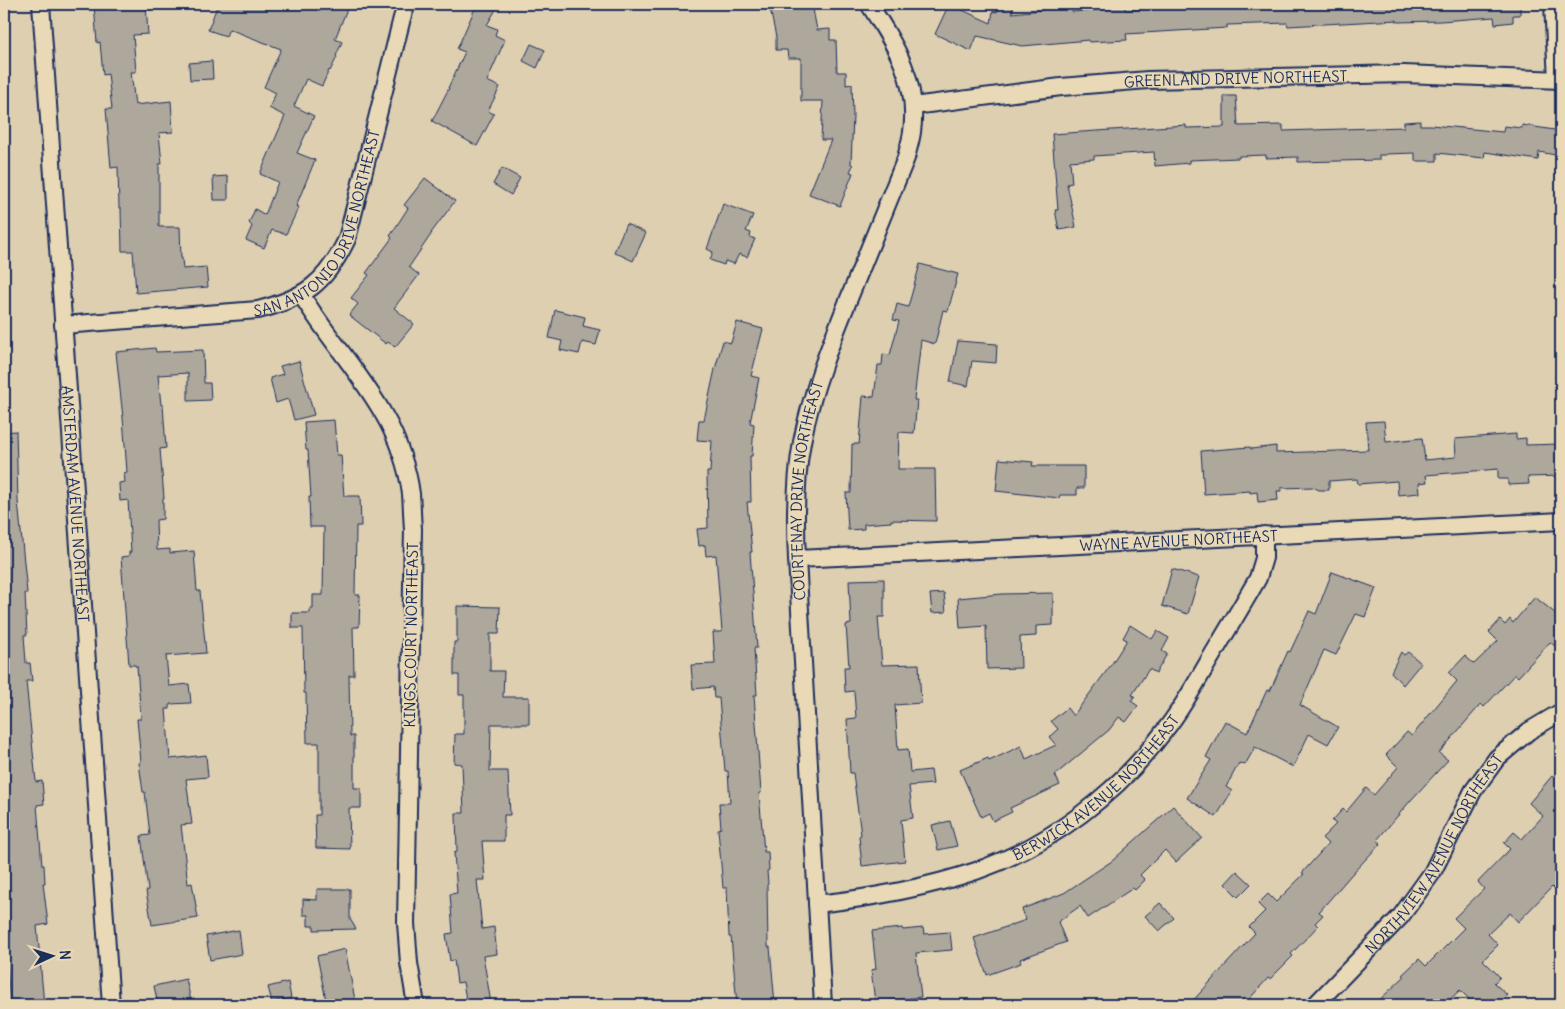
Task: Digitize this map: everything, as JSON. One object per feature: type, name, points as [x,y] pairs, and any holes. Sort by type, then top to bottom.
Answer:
[{"type":"street","name":"AMSTERDAM AVENUE NORTHEAST","points":[[41,4],[111,1005]]},
{"type":"street","name":"SAN ANTONIO DRIVE NORTHEAST","points":[[63,325],[258,310],[282,304],[315,284],[338,256],[346,239],[407,4]]},
{"type":"street","name":"COURTENAY DRIVE NORTHEAST","points":[[823,1005],[797,559],[796,481],[809,406],[826,355],[906,158],[912,132],[914,106],[908,76],[897,48],[870,4]]},
{"type":"street","points":[[1553,4],[1559,80]]},
{"type":"street","name":"GREENLAND DRIVE NORTHEAST","points":[[914,106],[1061,87],[1148,80],[1404,74],[1559,80]]},
{"type":"street","name":"KINGS COURT NORTHEAST","points":[[301,294],[311,312],[370,392],[385,416],[401,453],[411,492],[413,529],[406,922],[409,963],[416,1005]]},
{"type":"street","name":"WAYNE AVENUE NORTHEAST","points":[[797,559],[1561,521]]},
{"type":"street","name":"BERWICK AVENUE NORTHEAST","points":[[817,904],[852,900],[923,886],[977,871],[1040,841],[1098,801],[1144,757],[1186,700],[1258,578],[1264,558],[1264,535]]},
{"type":"street","name":"NORTHVIEW AVENUE NORTHEAST","points":[[1315,1005],[1401,916],[1432,873],[1473,791],[1497,758],[1530,731],[1561,712]]},
{"type":"building","points":[[94,4],[146,4],[148,34],[133,35],[136,72],[131,72],[135,105],[171,101],[173,132],[159,133],[162,164],[159,164],[159,227],[180,227],[183,269],[206,267],[208,287],[136,293],[133,251],[122,251],[118,167],[111,168],[106,109],[112,109],[108,74],[103,75],[100,42],[97,43]]},
{"type":"building","points":[[218,4],[349,4],[335,39],[342,42],[337,57],[322,86],[306,79],[294,106],[314,116],[297,153],[315,160],[296,206],[299,207],[286,234],[272,230],[264,248],[246,240],[252,226],[249,223],[255,209],[265,215],[278,182],[260,174],[285,116],[269,108],[276,93],[264,87],[281,49],[229,29],[226,36],[208,30]]},
{"type":"building","points":[[477,4],[499,4],[487,25],[497,29],[495,35],[505,40],[487,81],[500,87],[488,111],[494,114],[477,146],[432,121],[465,52],[457,49]]},
{"type":"building","points":[[769,4],[812,4],[817,30],[830,29],[830,40],[836,40],[837,72],[846,72],[846,85],[852,84],[851,164],[853,165],[850,172],[853,173],[840,206],[809,194],[831,140],[821,140],[823,101],[801,101],[801,58],[788,58],[787,50],[776,50],[776,37]]},
{"type":"building","points":[[949,4],[991,23],[993,11],[997,12],[999,4],[1014,4],[1012,13],[1071,7],[1072,12],[1110,9],[1110,4],[1125,4],[1125,10],[1156,9],[1156,4],[1520,4],[1520,15],[1513,15],[1513,22],[1495,24],[1494,17],[1441,21],[1397,22],[1397,20],[1288,26],[1287,23],[1227,25],[1227,28],[1126,34],[1127,40],[1089,42],[1089,40],[1022,46],[977,36],[971,51],[935,34]]},
{"type":"building","points":[[531,44],[545,50],[537,68],[523,61]]},
{"type":"building","points":[[212,61],[213,79],[190,80],[189,63]]},
{"type":"building","points":[[1224,96],[1236,96],[1238,126],[1283,125],[1283,131],[1404,127],[1404,122],[1420,121],[1420,125],[1503,132],[1504,126],[1522,128],[1522,125],[1561,131],[1561,156],[1539,152],[1538,160],[1485,152],[1484,158],[1437,153],[1437,161],[1415,161],[1415,153],[1379,155],[1379,160],[1298,162],[1298,157],[1266,158],[1266,155],[1189,160],[1189,163],[1155,166],[1154,152],[1094,156],[1094,159],[1070,161],[1072,183],[1067,184],[1076,227],[1059,230],[1055,210],[1058,210],[1052,134],[1186,125],[1186,128],[1224,127]]},
{"type":"building","points":[[502,168],[520,178],[511,195],[493,184]]},
{"type":"building","points":[[228,176],[228,200],[214,200],[213,177]]},
{"type":"building","points":[[425,178],[455,201],[409,267],[419,275],[394,308],[414,324],[395,347],[388,342],[386,344],[349,315],[358,304],[351,298],[369,275],[366,273],[392,238],[390,236],[408,208],[404,205]]},
{"type":"building","points":[[723,204],[753,215],[746,231],[751,233],[750,237],[755,239],[747,257],[739,254],[734,264],[725,261],[724,265],[710,260],[713,252],[707,249]]},
{"type":"building","points":[[626,224],[646,233],[633,261],[614,252]]},
{"type":"building","points":[[920,264],[958,274],[948,311],[943,310],[935,344],[921,340],[914,400],[917,400],[914,433],[899,432],[898,469],[935,469],[936,521],[891,520],[891,522],[864,524],[864,529],[848,530],[846,493],[851,493],[852,444],[859,444],[863,396],[874,397],[878,365],[882,365],[883,354],[890,355],[899,321],[893,320],[897,304],[908,307]]},
{"type":"building","points":[[555,310],[585,317],[583,326],[600,330],[596,345],[582,342],[579,354],[560,350],[562,341],[549,338]]},
{"type":"building","points":[[737,322],[763,329],[751,376],[759,378],[750,423],[754,424],[752,456],[750,456],[751,502],[747,502],[752,552],[750,552],[757,648],[754,648],[757,695],[754,695],[761,793],[759,793],[764,852],[768,852],[768,947],[770,947],[775,1005],[737,1005],[731,937],[729,937],[727,888],[723,888],[718,829],[721,828],[719,803],[730,803],[728,771],[725,771],[719,698],[714,698],[713,687],[693,689],[691,665],[715,664],[713,632],[722,632],[716,555],[706,556],[705,545],[699,546],[697,529],[708,528],[707,472],[710,472],[712,441],[697,440],[699,420],[704,420],[723,341],[731,343]]},
{"type":"building","points":[[958,341],[997,344],[996,363],[972,361],[968,386],[950,382]]},
{"type":"building","points":[[155,348],[156,352],[203,350],[204,383],[210,383],[211,400],[188,401],[188,373],[158,375],[161,405],[163,405],[166,448],[160,449],[164,498],[163,519],[156,520],[157,550],[170,549],[170,553],[194,551],[197,591],[200,591],[206,653],[166,656],[169,686],[189,684],[191,703],[170,704],[170,709],[166,709],[170,759],[206,755],[208,777],[186,779],[192,824],[181,825],[188,884],[192,883],[198,918],[152,925],[146,891],[148,890],[141,836],[150,835],[145,792],[143,792],[139,763],[141,762],[137,719],[141,719],[137,666],[129,665],[121,557],[129,556],[129,552],[131,552],[128,500],[120,501],[119,483],[125,482],[124,473],[127,472],[116,352]]},
{"type":"building","points":[[299,361],[314,415],[294,420],[288,399],[276,403],[270,378],[283,374],[280,366]]},
{"type":"building","points":[[334,420],[337,455],[341,455],[344,496],[360,496],[361,526],[356,526],[355,595],[360,595],[359,627],[353,627],[354,675],[349,675],[350,736],[354,736],[354,788],[361,788],[361,808],[349,808],[350,849],[316,848],[315,815],[319,815],[319,743],[307,743],[303,628],[292,628],[292,613],[310,613],[310,608],[313,608],[313,595],[323,595],[324,527],[310,527],[309,497],[311,497],[304,422]]},
{"type":"building","points":[[1384,421],[1386,442],[1422,438],[1425,460],[1456,457],[1455,439],[1516,434],[1516,439],[1526,438],[1526,445],[1561,444],[1561,476],[1528,477],[1529,484],[1508,485],[1508,479],[1498,479],[1498,469],[1426,475],[1427,482],[1419,483],[1420,493],[1398,495],[1397,481],[1358,484],[1357,479],[1329,481],[1329,490],[1319,490],[1313,487],[1281,488],[1281,491],[1277,491],[1278,500],[1258,502],[1257,492],[1204,494],[1201,451],[1276,446],[1276,453],[1368,450],[1366,422]]},
{"type":"building","points":[[16,431],[18,501],[27,593],[25,593],[27,635],[24,635],[26,663],[30,663],[32,681],[26,681],[36,782],[42,781],[44,804],[37,805],[48,924],[37,926],[44,1005],[10,1005],[4,925],[4,918],[7,917],[4,893],[4,432]]},
{"type":"building","points":[[999,459],[1033,462],[1032,466],[1084,466],[1084,488],[1077,488],[1077,495],[1060,495],[1059,498],[996,491]]},
{"type":"building","points":[[1172,569],[1199,577],[1188,614],[1162,606]]},
{"type":"building","points":[[1332,572],[1376,588],[1365,617],[1356,614],[1336,655],[1324,650],[1300,705],[1338,727],[1328,744],[1309,734],[1293,767],[1255,747],[1245,765],[1239,763],[1226,787],[1232,791],[1216,817],[1187,798],[1211,760],[1206,757],[1225,721],[1247,733],[1267,690],[1270,691],[1309,611],[1316,614]]},
{"type":"building","points":[[884,579],[884,617],[878,617],[882,665],[919,664],[921,703],[895,705],[898,750],[908,749],[910,772],[931,770],[933,784],[909,786],[913,818],[901,820],[905,861],[862,866],[859,836],[861,835],[853,773],[850,773],[847,719],[856,718],[854,691],[845,692],[844,667],[849,667],[846,625],[851,624],[849,580]]},
{"type":"building","points":[[944,593],[946,612],[932,613],[930,594]]},
{"type":"building","points":[[1053,593],[1053,625],[1036,626],[1036,636],[1020,637],[1021,668],[987,669],[986,626],[960,628],[958,598],[1002,594]]},
{"type":"building","points":[[1535,597],[1561,618],[1561,651],[1550,642],[1518,677],[1515,674],[1484,707],[1481,704],[1439,753],[1448,760],[1377,840],[1381,843],[1319,912],[1323,915],[1315,923],[1318,926],[1291,954],[1293,956],[1270,979],[1268,978],[1244,1005],[1189,1005],[1255,933],[1249,927],[1265,911],[1258,904],[1268,894],[1276,902],[1304,874],[1302,873],[1328,844],[1322,838],[1336,824],[1332,821],[1343,809],[1346,812],[1366,788],[1374,795],[1398,767],[1386,755],[1407,732],[1412,736],[1457,681],[1449,673],[1465,656],[1474,664],[1498,641],[1489,632],[1500,620],[1505,625],[1510,619],[1513,623]]},
{"type":"building","points":[[457,606],[500,607],[499,634],[490,634],[490,671],[504,671],[503,697],[529,697],[529,724],[491,724],[490,771],[508,771],[510,815],[504,815],[504,841],[482,841],[485,880],[477,880],[482,929],[494,927],[497,954],[483,956],[491,1003],[478,1005],[467,1005],[463,982],[457,983],[454,960],[450,961],[446,934],[453,933],[450,894],[457,893],[454,853],[457,852],[456,813],[464,813],[462,764],[454,763],[455,734],[464,734],[464,695],[459,695],[459,675],[454,675],[454,642],[457,642]]},
{"type":"building","points":[[1130,625],[1152,639],[1157,631],[1169,638],[1162,651],[1167,654],[1156,673],[1149,669],[1132,695],[1135,696],[1131,701],[1138,706],[1126,722],[1119,717],[1109,730],[1055,775],[1060,785],[1010,808],[1012,812],[993,821],[989,813],[981,817],[960,770],[988,758],[989,761],[1021,746],[1026,759],[1056,745],[1049,737],[1058,729],[1051,721],[1067,708],[1073,716],[1127,640],[1123,638]]},
{"type":"building","points":[[1401,652],[1404,655],[1408,652],[1421,663],[1403,685],[1391,672]]},
{"type":"building","points":[[1552,776],[1561,784],[1561,896],[1552,887],[1518,922],[1510,913],[1488,934],[1498,945],[1483,960],[1500,977],[1494,983],[1507,995],[1497,1005],[1475,1005],[1460,990],[1444,1005],[1374,1005],[1404,977],[1402,975],[1419,959],[1426,966],[1464,928],[1454,918],[1484,889],[1478,882],[1510,849],[1504,843],[1514,832],[1522,839],[1543,816],[1529,803]]},
{"type":"building","points":[[1173,806],[1202,838],[1176,862],[1165,850],[1140,875],[1145,880],[1135,890],[1133,888],[1088,918],[1080,906],[1058,922],[1066,942],[1020,959],[1021,963],[987,975],[974,938],[1026,920],[1022,909],[1064,893],[1112,861]]},
{"type":"building","points":[[950,821],[957,846],[938,850],[932,825]]},
{"type":"building","points":[[1237,871],[1251,884],[1238,897],[1225,884]]},
{"type":"building","points":[[317,889],[350,889],[350,919],[356,929],[314,930],[314,926],[308,926],[308,915],[303,915],[303,899],[317,900]]},
{"type":"building","points":[[1160,903],[1174,918],[1159,931],[1145,916]]},
{"type":"building","points":[[902,928],[903,930],[923,928],[924,934],[950,932],[952,950],[916,953],[921,997],[875,1002],[871,970],[876,969],[872,931]]},
{"type":"building","points":[[239,930],[242,954],[210,960],[206,936]]},
{"type":"building","points":[[345,949],[356,1005],[327,1005],[317,956]]},
{"type":"building","points":[[186,979],[192,1005],[158,1005],[154,986]]},
{"type":"building","points":[[288,982],[291,998],[272,1002],[268,987]]}]
